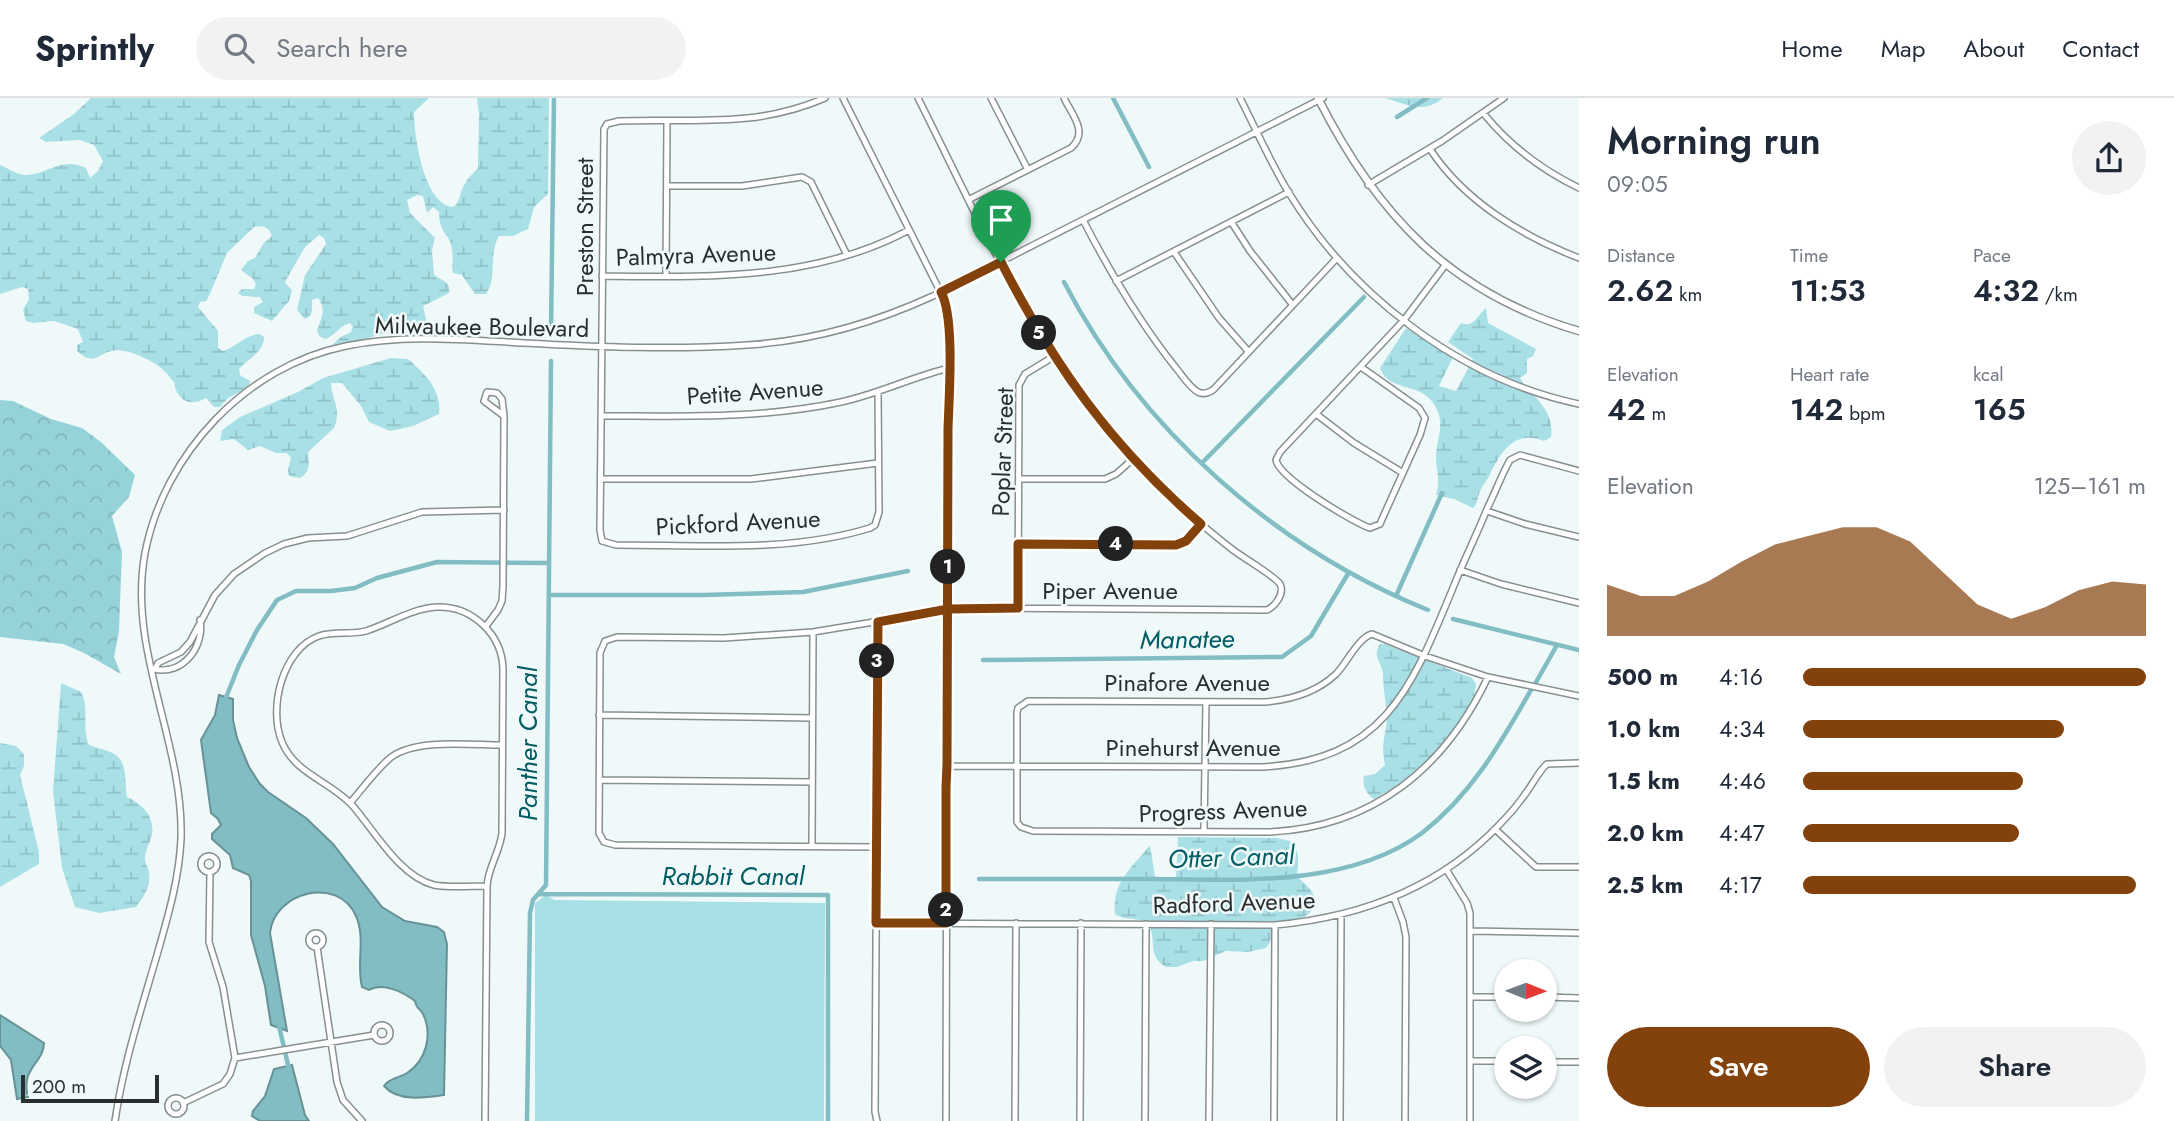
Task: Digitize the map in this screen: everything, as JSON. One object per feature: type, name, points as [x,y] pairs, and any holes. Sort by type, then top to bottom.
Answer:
[{"type":"street","points":[[666,276],[667,121],[761,118],[794,110],[825,98]]},
{"type":"street","points":[[843,98],[948,307],[946,1121]]},
{"type":"street","points":[[918,98],[1001,262],[1054,357],[1104,425],[1133,459],[1201,524],[1186,541],[1176,545],[1018,544]]},
{"type":"street","points":[[990,98],[1028,170]]},
{"type":"street","points":[[970,199],[1071,148],[1079,141],[1078,126],[1064,98]]},
{"type":"street","points":[[1240,98],[1289,192],[1337,258],[1404,320],[1424,336],[1484,370],[1528,388],[1579,404]]},
{"type":"street","points":[[1368,185],[1485,114],[1504,98]]},
{"type":"street","points":[[1320,99],[1346,152],[1368,185],[1412,235],[1446,264],[1507,303],[1579,331]]},
{"type":"street","name":"Milwaukee Boulevard","points":[[115,1121],[120,1086],[176,888],[181,839],[180,796],[142,621],[144,556],[160,503],[182,460],[207,427],[252,388],[276,372],[310,357],[343,346],[382,340],[601,346],[720,346],[787,341],[864,324],[941,292],[1320,99]]},
{"type":"street","points":[[1485,114],[1518,149],[1551,173],[1579,188]]},
{"type":"street","name":"Preston Street","points":[[603,541],[600,530],[603,136],[607,124],[619,121],[667,121]]},
{"type":"street","points":[[1430,149],[1454,179],[1493,212],[1531,237],[1579,258]]},
{"type":"street","points":[[667,186],[741,186],[802,177],[811,182],[847,255]]},
{"type":"street","points":[[1116,281],[1289,192]]},
{"type":"street","points":[[1083,220],[1116,281],[1165,355],[1197,392],[1203,394],[1213,390],[1337,258]]},
{"type":"street","points":[[1232,223],[1250,251],[1292,304]]},
{"type":"street","name":"Palmyra Avenue","points":[[602,276],[766,273],[805,267],[847,255],[909,229]]},
{"type":"street","points":[[1174,252],[1213,310],[1248,351]]},
{"type":"street","points":[[1361,367],[1419,408],[1425,418],[1383,517],[1375,527],[1364,526],[1314,495],[1282,471],[1276,460],[1280,452],[1404,320],[1446,264]]},
{"type":"street","name":"Poplar Street","points":[[1018,608],[1019,385],[1025,374],[1054,357]]},
{"type":"street","name":"Petite Avenue","points":[[601,416],[754,415],[802,410],[878,393],[949,368]]},
{"type":"street","points":[[486,626],[502,601],[504,510],[503,416],[502,399],[498,393],[487,392],[484,401],[503,416]]},
{"type":"street","points":[[601,479],[751,479],[878,463],[878,393]]},
{"type":"street","points":[[1316,414],[1354,443],[1403,473]]},
{"type":"street","name":"Pinehurst Avenue","points":[[947,765],[1261,767],[1293,765],[1341,749],[1370,730],[1402,697],[1425,656],[1505,468],[1515,456],[1527,456],[1579,471]]},
{"type":"street","points":[[1018,478],[1105,480],[1133,459]]},
{"type":"street","name":"Pickford Avenue","points":[[603,541],[616,545],[761,545],[846,534],[870,528],[875,525],[879,512],[878,463]]},
{"type":"street","points":[[153,669],[158,663],[181,652],[190,642],[215,595],[234,574],[284,544],[322,537],[347,536],[422,512],[504,510]]},
{"type":"street","points":[[1487,511],[1525,524],[1579,537]]},
{"type":"street","name":"Piper Avenue","points":[[600,715],[600,653],[605,641],[617,637],[724,638],[813,632],[948,609],[1272,608],[1280,595],[1280,584],[1201,524]]},
{"type":"street","points":[[1460,570],[1501,584],[1579,603]]},
{"type":"street","points":[[485,1121],[487,886],[501,841],[503,657],[486,626],[460,610],[437,607],[363,632],[322,635],[309,641],[296,653],[277,697],[276,721],[287,752],[304,771],[338,792],[350,803],[413,876],[438,886],[487,886]]},
{"type":"street","points":[[153,669],[166,671],[187,660],[197,650],[201,639],[200,620]]},
{"type":"street","points":[[877,1121],[878,622]]},
{"type":"street","points":[[812,846],[813,632]]},
{"type":"street","name":"Pinafore Avenue","points":[[1016,766],[1017,713],[1023,703],[1034,700],[1277,701],[1304,694],[1333,677],[1367,635],[1380,637],[1425,656]]},
{"type":"street","points":[[181,652],[187,660]]},
{"type":"street","points":[[1425,656],[1488,677],[1579,696]]},
{"type":"street","name":"Progress Avenue","points":[[1016,766],[1016,817],[1021,827],[1033,831],[1272,832],[1302,829],[1334,821],[1373,806],[1410,781],[1438,755],[1459,729],[1488,677]]},
{"type":"street","points":[[1204,831],[1206,702]]},
{"type":"street","points":[[812,718],[600,715],[599,833],[604,842],[615,845],[876,847]]},
{"type":"street","points":[[350,803],[391,757],[407,749],[422,746],[502,745]]},
{"type":"street","name":"Radford Avenue","points":[[876,923],[1275,925],[1341,915],[1394,898],[1446,869],[1495,829],[1547,764],[1579,763]]},
{"type":"street","points":[[599,780],[812,782]]},
{"type":"street","points":[[1495,829],[1536,867],[1579,867]]},
{"type":"street","points":[[1446,869],[1469,908],[1470,1121]]},
{"type":"street","points":[[183,1103],[223,1084],[230,1074],[235,1058],[223,988],[209,942],[210,872]]},
{"type":"street","points":[[1394,898],[1406,937],[1405,1121]]},
{"type":"street","points":[[1340,1121],[1341,915]]},
{"type":"street","points":[[1015,1121],[1016,923]]},
{"type":"street","points":[[1080,1121],[1081,923]]},
{"type":"street","points":[[1145,1121],[1146,924]]},
{"type":"street","points":[[1209,1121],[1211,924]]},
{"type":"street","points":[[1274,1121],[1275,925]]},
{"type":"street","points":[[1471,931],[1579,933]]},
{"type":"street","points":[[317,947],[330,1043],[340,1091],[348,1108],[362,1121]]},
{"type":"street","points":[[1470,997],[1494,997]]},
{"type":"street","points":[[1558,997],[1579,998]]},
{"type":"street","points":[[235,1058],[374,1035]]},
{"type":"street","points":[[1470,1061],[1494,1061]]},
{"type":"street","points":[[1557,1062],[1579,1062]]},
{"type":"green space","points":[[91,98],[429,98],[414,112],[419,152],[435,195],[443,203],[453,207],[466,182],[478,168],[477,98],[549,98],[548,194],[534,207],[528,229],[513,236],[499,236],[494,250],[492,280],[486,294],[475,294],[462,275],[453,273],[451,244],[441,225],[439,212],[433,207],[427,213],[423,196],[417,195],[407,200],[410,213],[435,238],[432,250],[434,275],[447,284],[449,293],[423,306],[427,323],[424,328],[394,330],[343,346],[332,345],[351,332],[353,327],[350,323],[325,339],[319,336],[317,331],[323,310],[318,298],[312,300],[312,311],[305,319],[297,310],[305,275],[326,244],[324,238],[319,235],[305,247],[286,280],[285,283],[292,290],[289,301],[272,321],[254,313],[254,307],[263,302],[260,297],[238,293],[242,289],[254,289],[256,284],[253,279],[241,270],[248,261],[255,258],[263,244],[272,236],[265,227],[254,227],[227,253],[209,296],[206,301],[200,302],[198,307],[218,331],[218,348],[223,351],[254,335],[264,337],[258,351],[239,369],[240,375],[250,381],[249,387],[228,398],[220,407],[214,407],[206,398],[189,402],[179,395],[175,383],[166,372],[148,360],[116,350],[95,358],[87,358],[77,351],[77,345],[83,342],[78,329],[54,321],[26,321],[23,310],[29,299],[28,289],[22,287],[0,294],[0,165],[26,175],[62,165],[77,165],[86,168],[90,178],[98,171],[103,161],[94,145],[80,140],[46,142],[39,138],[74,114]]},
{"type":"green space","points":[[1385,98],[1443,98],[1429,106],[1415,107]]},
{"type":"green space","points":[[1486,308],[1488,323],[1536,349],[1533,356],[1527,359],[1527,373],[1520,378],[1550,419],[1551,437],[1544,441],[1525,438],[1510,445],[1494,466],[1473,508],[1454,499],[1436,495],[1436,457],[1440,423],[1432,402],[1417,391],[1392,382],[1380,368],[1406,328],[1453,357],[1439,386],[1456,391],[1473,359],[1448,342],[1461,323],[1472,323]]},
{"type":"green space","points":[[391,358],[408,359],[426,377],[438,397],[439,414],[413,426],[390,431],[369,422],[361,406],[342,383],[331,383],[337,410],[334,428],[308,452],[308,470],[300,478],[289,476],[291,458],[287,453],[276,453],[260,446],[248,450],[234,439],[220,441],[222,430],[240,417],[323,378]]},
{"type":"green space","points":[[0,400],[13,401],[51,419],[82,428],[101,442],[135,475],[129,497],[112,516],[122,552],[119,631],[114,657],[121,674],[63,644],[0,637]]},
{"type":"green space","points":[[1380,644],[1472,678],[1476,684],[1473,704],[1461,728],[1415,776],[1374,799],[1365,789],[1364,776],[1375,774],[1385,765],[1383,744],[1387,715],[1383,671],[1377,656]]},
{"type":"green space","points":[[61,683],[81,692],[89,745],[116,755],[123,765],[127,797],[138,803],[149,816],[152,835],[145,858],[149,882],[136,907],[99,913],[75,907],[62,868],[53,791]]},
{"type":"green space","points":[[0,743],[16,746],[24,754],[24,766],[20,775],[39,852],[39,864],[0,887]]},
{"type":"green space","points":[[1178,837],[1277,838],[1290,841],[1297,853],[1297,875],[1312,892],[1314,907],[1303,917],[1273,928],[1266,948],[1248,952],[1226,951],[1203,961],[1166,967],[1156,956],[1150,929],[1143,922],[1115,914],[1115,903],[1120,884],[1150,845],[1155,877],[1176,878]]},
{"type":"green space","points":[[546,895],[555,900],[825,903],[824,1121],[535,1121],[535,903]]},
{"type":"shaded area","points":[[219,695],[233,699],[233,720],[237,738],[249,767],[260,784],[306,818],[333,844],[382,907],[405,921],[437,927],[444,932],[447,944],[444,1095],[404,1097],[396,1095],[384,1086],[407,1073],[419,1062],[426,1047],[426,1022],[415,1001],[405,994],[387,988],[369,990],[362,987],[359,925],[347,903],[336,896],[308,894],[294,899],[283,907],[274,919],[270,933],[287,1031],[271,1025],[265,986],[251,935],[251,881],[249,875],[233,868],[230,855],[212,839],[212,834],[221,825],[211,813],[201,740],[215,715]]},
{"type":"shaded area","points":[[0,1015],[44,1043],[27,1079],[28,1097],[17,1099],[11,1060],[0,1046]]},
{"type":"shaded area","points":[[292,1065],[309,1121],[260,1121],[252,1116],[265,1096],[274,1069]]},
{"type":"waterway","name":"Panther Canal","points":[[551,330],[554,98]]},
{"type":"waterway","points":[[1113,98],[1149,167]]},
{"type":"waterway","points":[[1397,117],[1427,98]]},
{"type":"waterway","points":[[1064,282],[1095,336],[1131,387],[1172,434],[1217,478],[1266,518],[1317,553],[1372,584],[1428,610]]},
{"type":"waterway","points":[[1202,463],[1364,297]]},
{"type":"waterway","name":"Panther Canal","points":[[527,1121],[530,913],[533,900],[546,885],[551,361]]},
{"type":"waterway","points":[[1396,596],[1442,493]]},
{"type":"waterway","points":[[225,700],[257,630],[277,600],[296,591],[355,588],[377,578],[437,562],[549,563]]},
{"type":"waterway","points":[[549,595],[803,592],[908,571]]},
{"type":"waterway","name":"Manatee","points":[[983,660],[1282,657],[1311,636],[1349,572]]},
{"type":"waterway","points":[[1453,619],[1579,650]]},
{"type":"waterway","name":"Otter Canal","points":[[1535,684],[1557,645]]},
{"type":"waterway","name":"Otter Canal","points":[[979,879],[1257,879],[1328,872],[1361,863],[1393,851],[1422,833],[1456,802],[1484,767],[1531,690]]},
{"type":"waterway","name":"Rabbit Canal","points":[[539,894],[828,895],[828,1121]]},
{"type":"waterway","points":[[279,1026],[289,1069]]},
{"type":"route","points":[[1001,262],[941,292],[947,302],[949,326],[948,379],[949,409],[948,609],[947,765],[946,787],[946,923],[876,923],[878,622],[948,609],[1018,608],[1018,544],[1176,545],[1186,541],[1201,524],[1150,477],[1089,407],[1030,318],[1001,262]]}]
